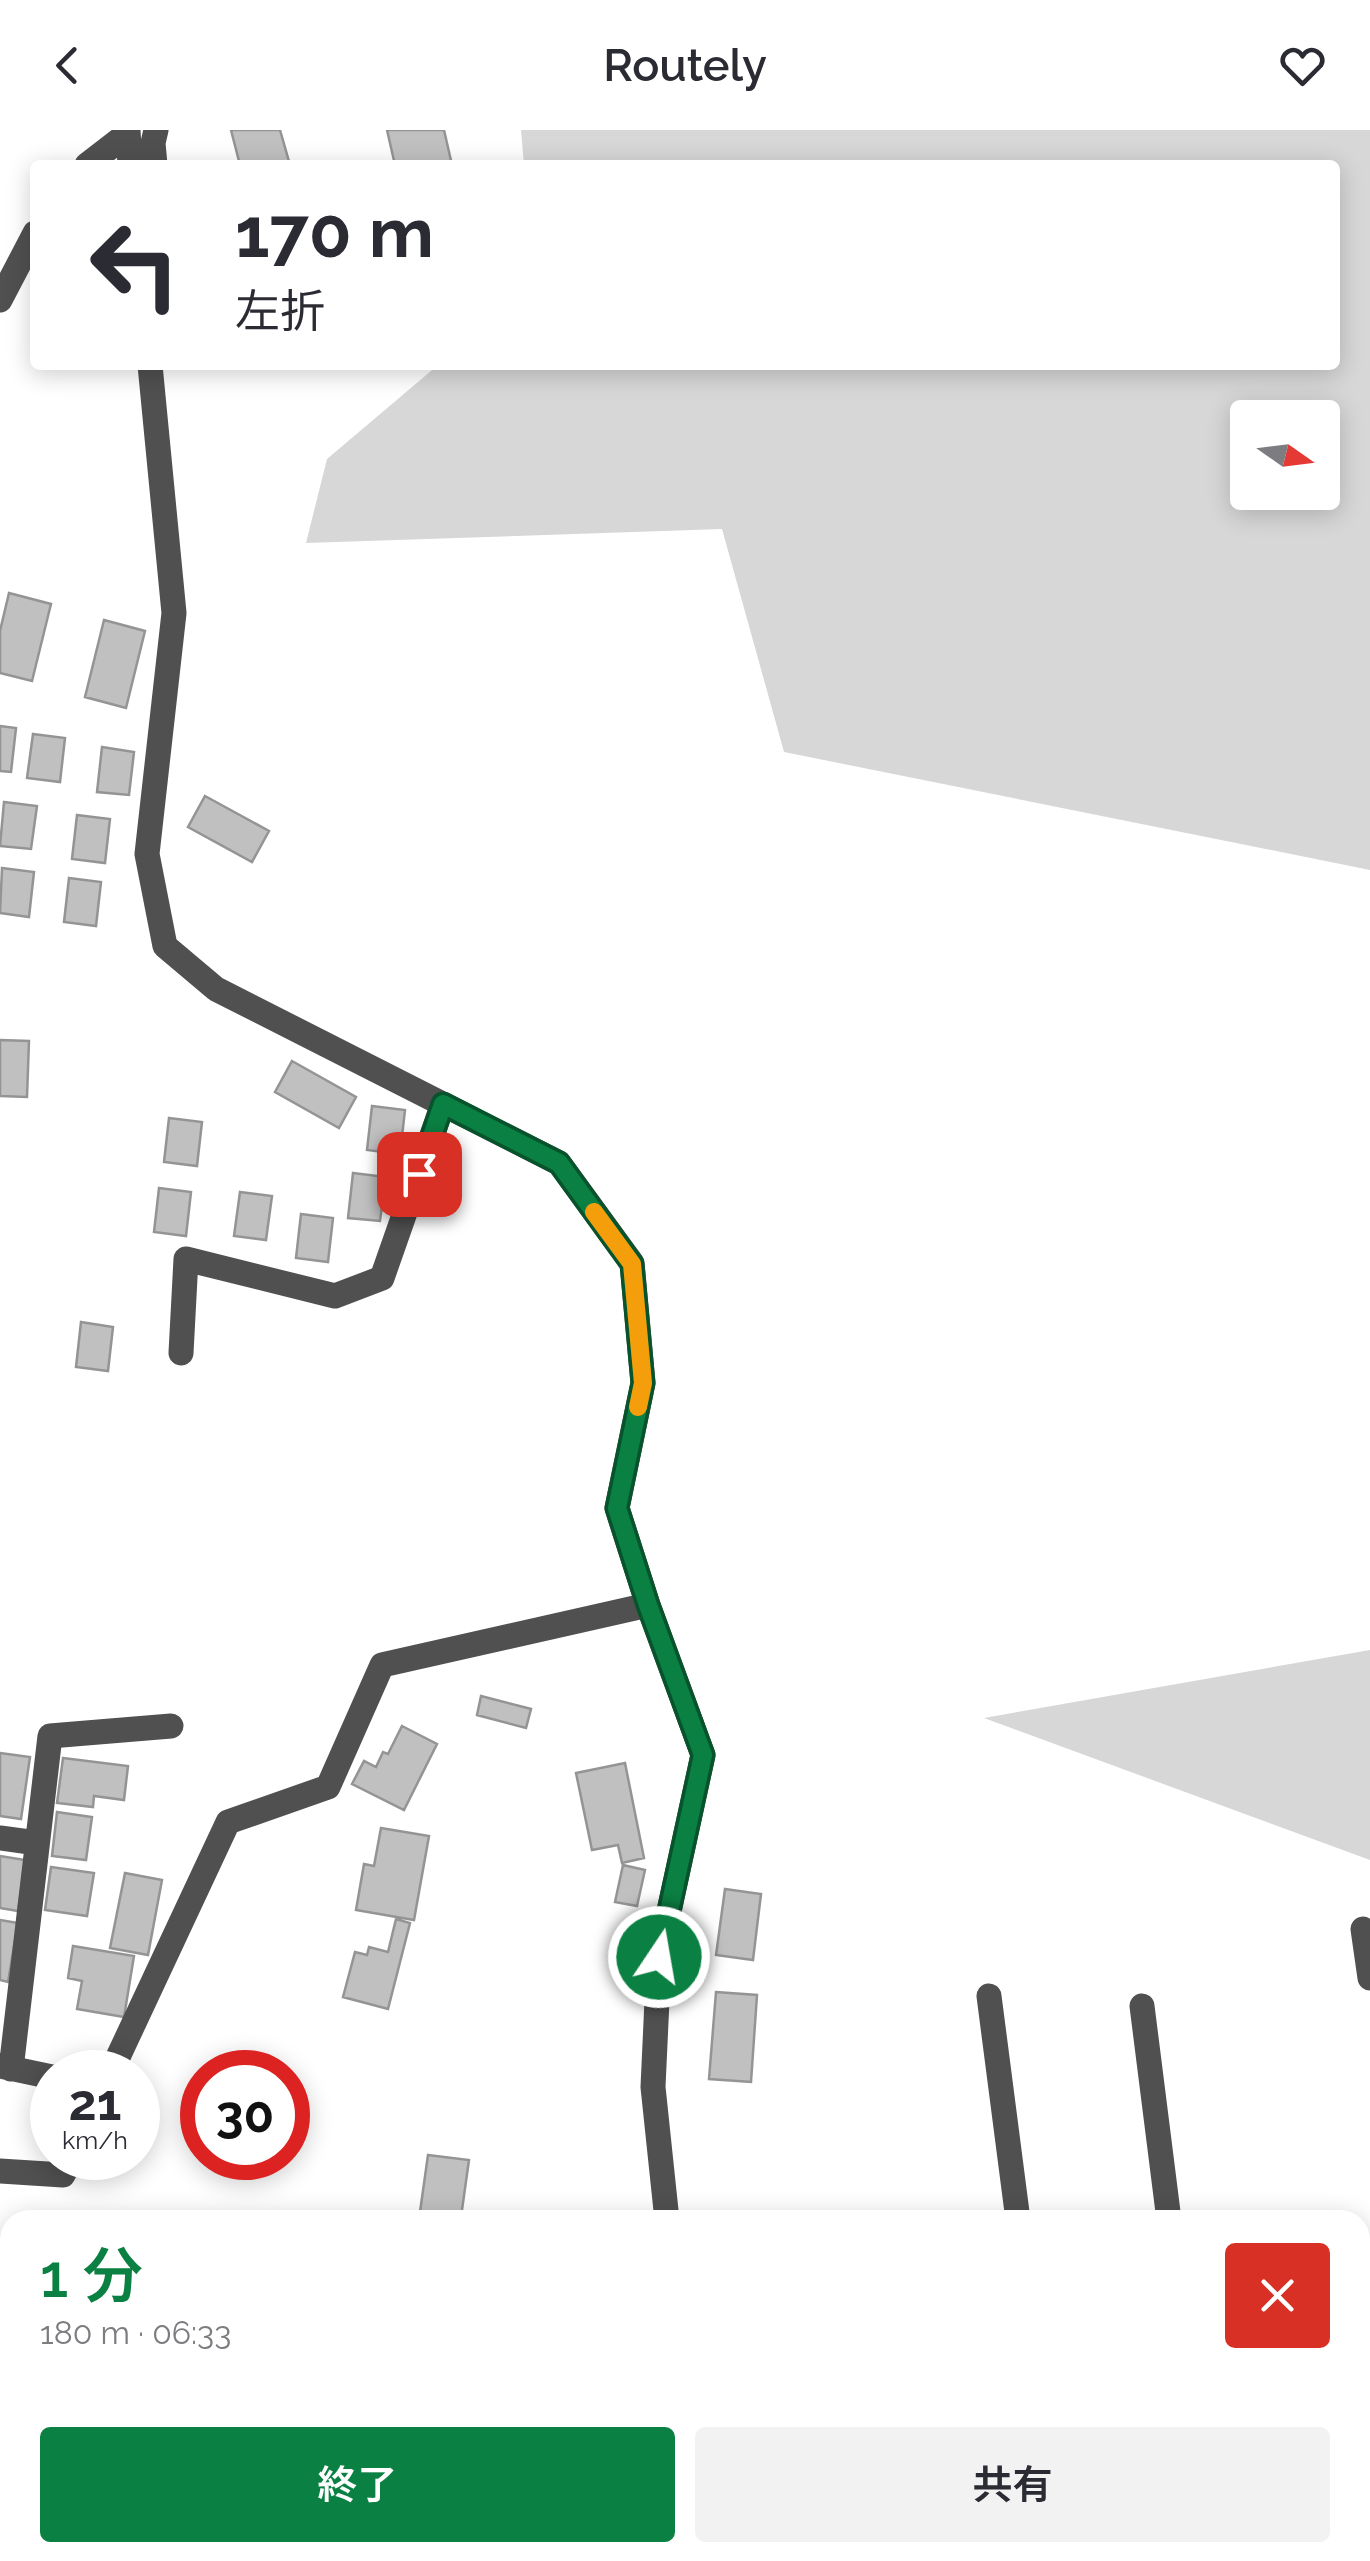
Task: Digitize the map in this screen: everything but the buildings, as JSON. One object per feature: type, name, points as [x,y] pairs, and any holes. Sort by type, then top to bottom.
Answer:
[{"type":"street","points":[[154,160],[156,130]]},
{"type":"street","points":[[93,160],[128,132]]},
{"type":"street","points":[[128,132],[130,160]]},
{"type":"street","points":[[0,300],[30,243]]},
{"type":"street","points":[[150,370],[174,613],[147,854],[165,946],[216,990],[559,1163],[632,1264],[643,1383],[617,1508],[703,1755],[659,1957],[653,2087],[666,2210]]},
{"type":"street","points":[[180,1353],[186,1258],[335,1296],[382,1278],[443,1104]]},
{"type":"street","points":[[121,2050],[228,1822],[328,1788],[382,1665],[648,1605]]},
{"type":"street","points":[[6,2068],[50,1736],[171,1726]]},
{"type":"street","points":[[0,1838],[37,1843]]},
{"type":"street","points":[[1363,1929],[1370,1978]]},
{"type":"street","points":[[988,1996],[1017,2210]]},
{"type":"street","points":[[1142,2006],[1168,2210]]},
{"type":"street","points":[[0,2171],[30,2173]]},
{"type":"shaded area","points":[[521,130],[1370,130],[1370,870],[784,752],[722,529],[306,543],[327,459],[432,370],[1340,370],[1340,160],[524,160]]},
{"type":"shaded area","points":[[1370,1650],[1370,1860],[984,1718]]},
{"type":"slow traffic","points":[[594,1212],[632,1264],[643,1383],[638,1407]]},
{"type":"route","points":[[419,1174],[443,1104],[559,1163],[632,1264],[643,1383],[617,1508],[703,1755],[659,1957]]}]
